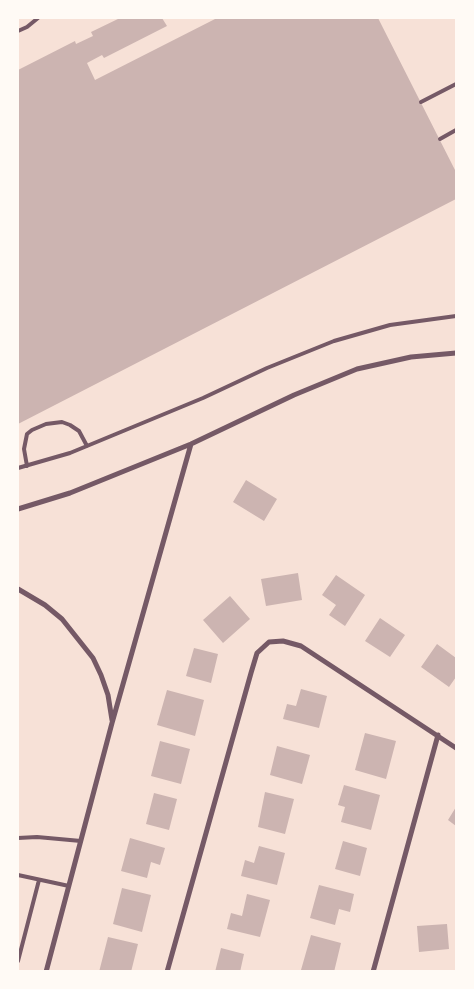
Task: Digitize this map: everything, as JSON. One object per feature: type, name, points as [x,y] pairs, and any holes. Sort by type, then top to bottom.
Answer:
[{"type":"street","points":[[18,509],[70,493],[191,444],[294,395],[357,369],[411,357],[456,353]]},
{"type":"street","points":[[46,972],[112,723],[191,444]]},
{"type":"street","points":[[18,589],[44,605],[62,620],[93,658],[108,695],[112,723]]},
{"type":"street","points":[[167,972],[250,674],[258,653],[269,642],[283,641],[301,646],[456,748]]},
{"type":"street","points":[[373,972],[438,735]]},
{"type":"lane","points":[[18,31],[27,27],[38,18]]},
{"type":"lane","points":[[421,102],[456,84]]},
{"type":"lane","points":[[440,139],[456,130]]},
{"type":"lane","points":[[18,468],[70,453],[203,398],[267,368],[334,340],[390,325],[456,316]]},
{"type":"lane","points":[[27,466],[24,448],[27,434],[46,424],[62,422],[70,425],[79,431],[87,446]]},
{"type":"lane","points":[[18,838],[37,836],[81,841]]},
{"type":"lane","points":[[18,876],[69,886]]},
{"type":"lane","points":[[18,960],[39,880]]},
{"type":"building","points":[[120,18],[162,18],[167,26],[104,58],[102,55],[87,63],[95,80],[217,18],[378,18],[456,172],[456,199],[18,424],[18,70],[75,41],[76,44],[93,36],[91,32]]},
{"type":"building","points":[[246,480],[277,499],[264,521],[233,502]]},
{"type":"building","points":[[298,573],[302,600],[266,606],[261,579]]},
{"type":"building","points":[[336,575],[365,595],[345,626],[329,615],[336,605],[322,595]]},
{"type":"building","points":[[230,596],[250,619],[223,643],[203,620]]},
{"type":"building","points":[[380,618],[405,635],[390,657],[365,641]]},
{"type":"building","points":[[437,644],[456,658],[456,677],[449,687],[421,667]]},
{"type":"building","points":[[194,648],[218,654],[211,683],[186,676]]},
{"type":"building","points":[[301,689],[327,696],[319,728],[283,719],[287,704],[296,706]]},
{"type":"building","points":[[167,690],[204,700],[195,736],[157,725]]},
{"type":"building","points":[[365,733],[396,741],[386,779],[355,770]]},
{"type":"building","points":[[160,741],[190,749],[181,784],[151,776]]},
{"type":"building","points":[[277,746],[310,755],[302,784],[270,775]]},
{"type":"building","points":[[344,785],[380,795],[371,830],[341,822],[345,807],[338,805]]},
{"type":"building","points":[[265,792],[294,799],[285,834],[258,827]]},
{"type":"building","points":[[154,793],[177,799],[169,830],[146,824]]},
{"type":"building","points":[[456,807],[456,826],[448,820]]},
{"type":"building","points":[[130,838],[165,848],[160,865],[151,862],[147,878],[121,871]]},
{"type":"building","points":[[343,841],[367,848],[360,876],[335,869]]},
{"type":"building","points":[[259,846],[285,853],[277,885],[241,876],[245,860],[254,863]]},
{"type":"building","points":[[319,885],[354,894],[350,912],[339,909],[335,925],[310,918]]},
{"type":"building","points":[[122,888],[151,895],[142,932],[113,924]]},
{"type":"building","points":[[247,894],[270,900],[260,937],[227,929],[231,913],[242,916]]},
{"type":"building","points":[[447,924],[449,949],[419,952],[417,926]]},
{"type":"building","points":[[311,935],[341,943],[334,972],[301,970]]},
{"type":"building","points":[[108,937],[138,944],[131,972],[99,972]]},
{"type":"building","points":[[221,948],[244,954],[240,972],[215,972]]}]
